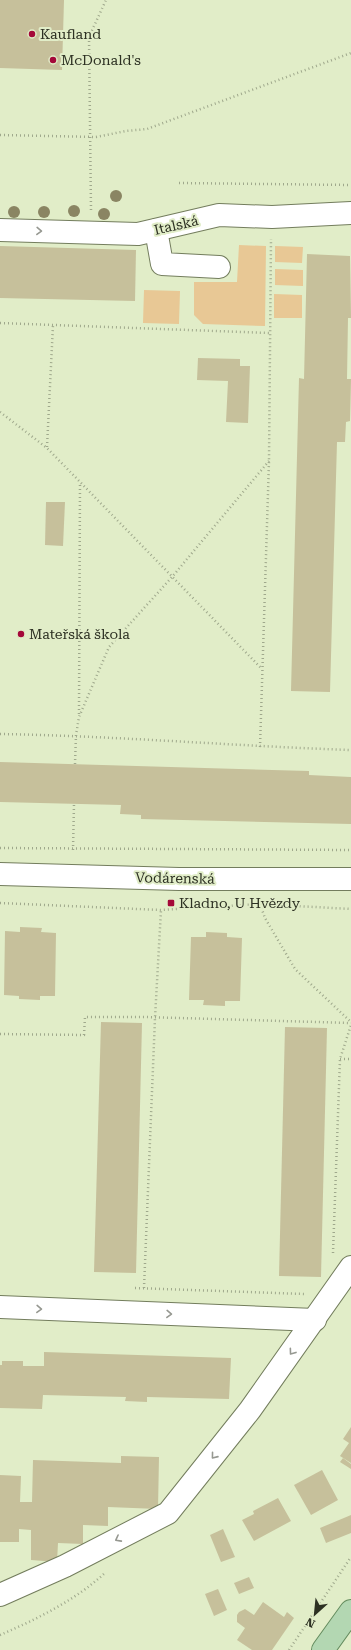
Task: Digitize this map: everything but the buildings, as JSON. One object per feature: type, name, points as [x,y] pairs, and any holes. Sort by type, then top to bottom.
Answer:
[{"type":"main road","points":[[323,1650],[351,1611]]},
{"type":"street","name":"Italská","points":[[0,230],[138,234],[219,215],[272,217],[351,213]]},
{"type":"street","points":[[156,230],[162,264],[219,267]]},
{"type":"street","name":"Vodárenská","points":[[0,874],[179,879],[351,879]]},
{"type":"street","points":[[0,1596],[66,1566],[168,1513],[250,1410],[315,1320],[342,1262]]},
{"type":"street","points":[[0,1307],[315,1320]]},
{"type":"path","points":[[90,232],[89,37],[106,0]]},
{"type":"path","points":[[0,135],[96,137],[126,131],[147,129],[351,53]]},
{"type":"path","points":[[179,183],[351,185]]},
{"type":"path","points":[[260,747],[269,461],[269,333],[272,217]]},
{"type":"path","points":[[0,323],[269,333]]},
{"type":"path","points":[[47,448],[53,325]]},
{"type":"path","points":[[0,412],[47,448],[262,669]]},
{"type":"path","points":[[79,717],[110,647],[269,461]]},
{"type":"path","points":[[75,764],[76,735],[79,717],[80,482]]},
{"type":"path","points":[[0,734],[76,735],[260,747],[351,750]]},
{"type":"path","points":[[73,850],[74,804]]},
{"type":"path","points":[[0,848],[73,850],[351,850]]},
{"type":"path","points":[[0,904],[161,910],[260,904],[351,909]]},
{"type":"path","points":[[260,904],[265,918],[295,968],[351,1023]]},
{"type":"path","points":[[144,1288],[161,910]]},
{"type":"path","points":[[0,1034],[84,1035],[85,1017],[351,1023]]},
{"type":"path","points":[[342,1262],[340,1059],[351,1023]]},
{"type":"path","points":[[340,1059],[351,1059]]},
{"type":"path","points":[[289,1650],[351,1557]]},
{"type":"path","points":[[0,1636],[56,1607],[94,1583],[112,1567]]},
{"type":"shaded area","points":[[239,245],[266,246],[265,326],[203,324],[194,315],[194,282],[237,282]]},
{"type":"shaded area","points":[[275,246],[303,247],[302,263],[275,262]]},
{"type":"shaded area","points":[[275,269],[303,270],[303,286],[275,285]]},
{"type":"shaded area","points":[[144,290],[180,291],[179,324],[143,323]]},
{"type":"shaded area","points":[[274,294],[302,295],[302,318],[274,318]]},
{"type":"place","name":"Kaufland","points":[[32,34]]},
{"type":"place","name":"McDonald's","points":[[53,60]]},
{"type":"place","name":"Mateřská škola","points":[[21,634]]},
{"type":"place","name":"Kladno, U Hvězdy","points":[[171,903]]}]
